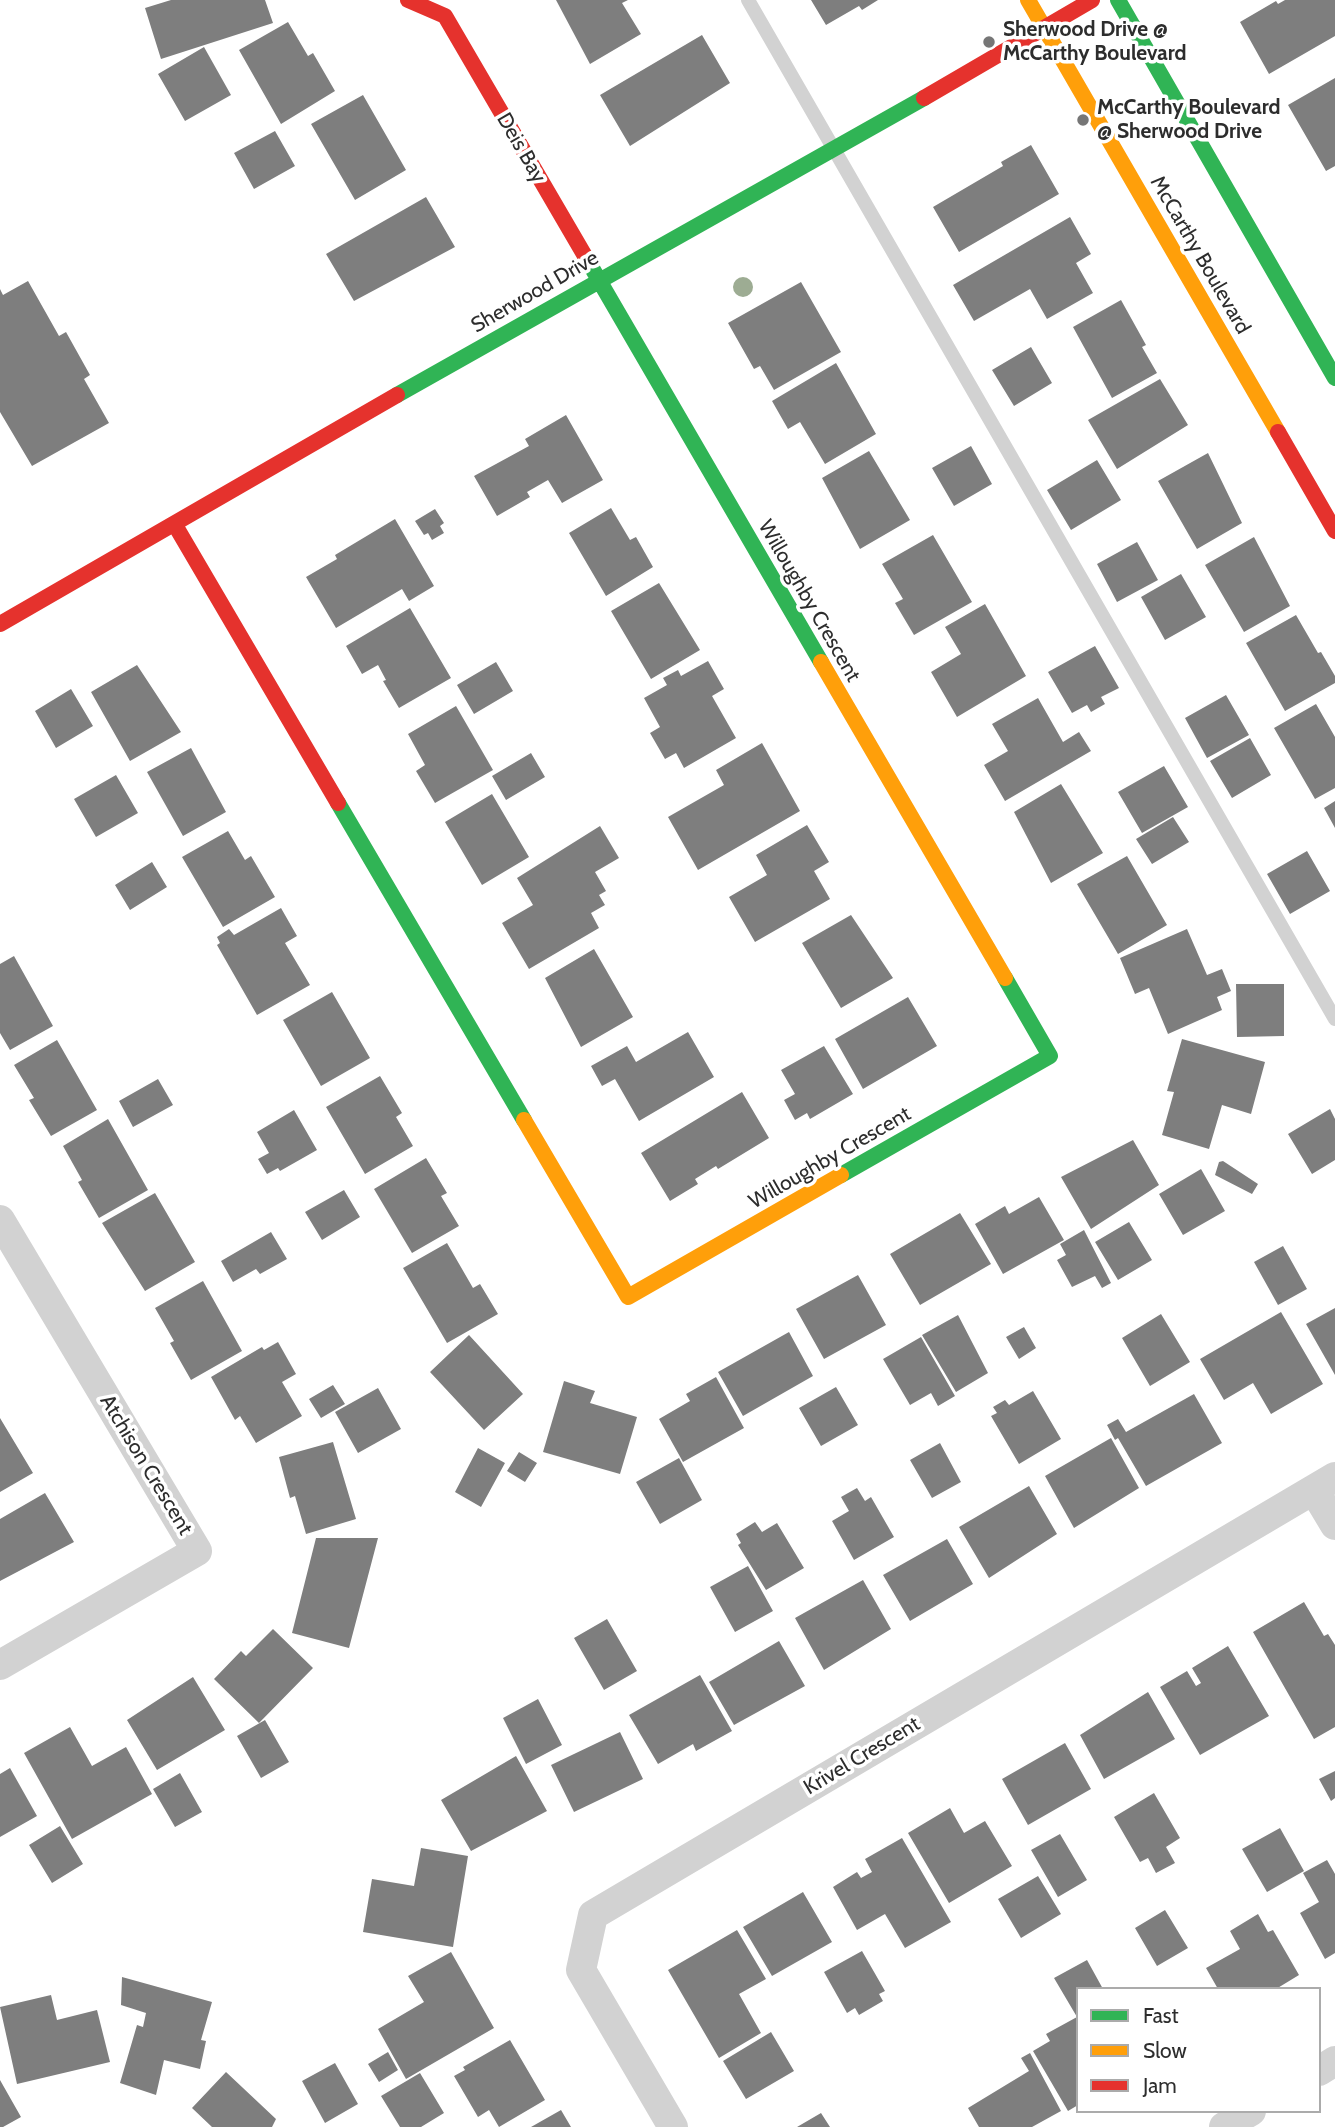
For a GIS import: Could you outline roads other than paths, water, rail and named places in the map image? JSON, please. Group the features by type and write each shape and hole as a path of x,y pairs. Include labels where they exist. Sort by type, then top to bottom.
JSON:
{"street":[{"name":"Deis Bay","path":"408,0 446,8 597,280"},
{"name":"McCarthy Boulevard","path":"1028,0 1335,531"},
{"name":"Sherwood Drive","path":"0,624 597,280 836,149 1092,0"},
{"path":"1118,0 1335,378"},
{"name":"Willoughby Crescent","path":"175,525 628,1297 1050,1056 597,280"},
{"name":"Atchison Crescent","path":"0,1220 197,1551 0,1665"},
{"path":"1324,1483 1335,1525"},
{"name":"Krivel Crescent","path":"673,2127 581,1969 593,1915 1324,1483"},
{"path":"1224,2127 1248,2113"}],"lane":[{"path":"748,0 1335,1019"}],"place":[{"name":"Sherwood Drive @ McCarthy Boulevard","path":"989,42"},
{"name":"McCarthy Boulevard @ Sherwood Drive","path":"1083,120"}]}
